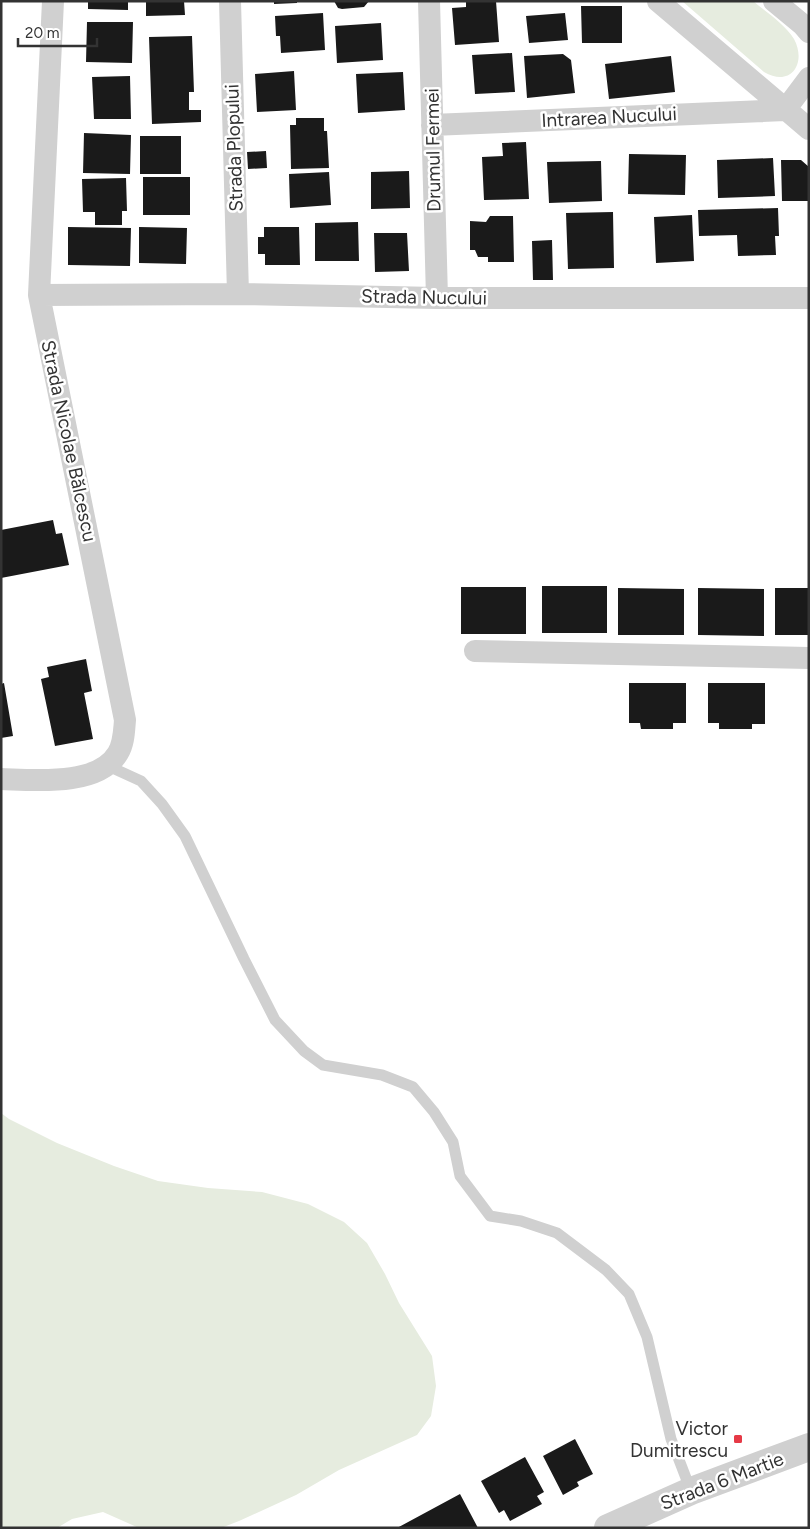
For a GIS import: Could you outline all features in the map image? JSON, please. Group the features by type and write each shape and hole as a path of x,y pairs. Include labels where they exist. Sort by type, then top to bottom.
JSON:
{"street":[{"name":"Strada Nicolae Bălcescu","path":"1,780 71,779 90,774 106,765 117,754 123,740 126,720 39,295 53,1"},
{"name":"Strada Plopului","path":"230,1 238,294"},
{"name":"Drumul Fermei","path":"429,1 437,298"},
{"path":"658,1 809,129"},
{"path":"774,1 809,32"},
{"path":"785,110 809,78"},
{"name":"Intrarea Nucului","path":"432,125 785,110"},
{"name":"Strada Nucului","path":"39,295 238,294 437,298 809,298"},
{"path":"476,651 809,658"},
{"name":"Strada 6 Martie","path":"608,1528 691,1491 809,1447"}],"lane":[{"path":"106,765 141,781 162,804 185,836 275,1020 304,1051 323,1065 382,1075 413,1087 434,1112 453,1142 460,1176 490,1216 521,1221 557,1233 606,1270 629,1294 647,1337 671,1439 691,1491"}],"shaded area":[{"path":"682,1 753,1 781,23 794,39 799,57 794,70 789,75 782,77 764,72"},
{"path":"1,1113 9,1119 57,1143 158,1181 208,1188 262,1192 308,1204 344,1222 367,1243 399,1303 432,1356 436,1386 431,1416 417,1435 339,1470 296,1495 221,1528 139,1528 103,1512 72,1519 57,1528 1,1528"}],"building":[{"path":"88,1 128,1 128,10 88,9"},
{"path":"146,1 184,1 185,15 146,16"},
{"path":"274,1 297,1 297,3 274,4"},
{"path":"334,1 369,1 364,7 342,9 338,8"},
{"path":"466,1 496,1 499,42 455,45 452,8 466,7"},
{"path":"581,6 622,6 622,43 582,43"},
{"path":"323,13 325,50 281,53 280,36 276,36 275,16"},
{"path":"565,13 568,40 529,43 526,16"},
{"path":"87,22 133,22 132,63 86,62"},
{"path":"381,23 383,60 337,63 335,26"},
{"path":"192,36 194,92 189,92 189,110 201,110 201,122 152,124 149,37"},
{"path":"512,53 515,92 475,94 472,55"},
{"path":"563,54 571,60 575,93 527,98 524,56"},
{"path":"671,56 675,92 609,99 605,64"},
{"path":"294,71 296,110 257,112 255,74"},
{"path":"403,72 405,110 358,113 356,74"},
{"path":"130,76 131,119 94,119 92,77"},
{"path":"296,118 324,118 324,131 327,131 329,168 291,169 290,125 296,125"},
{"path":"84,133 131,135 130,174 83,173"},
{"path":"140,136 181,136 181,174 140,174"},
{"path":"526,142 529,199 484,200 482,157 503,156 502,143"},
{"path":"266,151 267,168 248,169 247,152"},
{"path":"629,154 686,155 685,195 628,194"},
{"path":"773,158 775,196 718,198 717,160"},
{"path":"781,160 801,160 809,167 809,201 782,201"},
{"path":"601,161 602,201 549,203 547,162"},
{"path":"409,171 410,208 371,209 371,172"},
{"path":"329,172 331,205 290,208 289,174"},
{"path":"143,177 190,177 190,215 143,215"},
{"path":"126,178 127,211 122,211 122,225 95,225 95,212 83,212 82,179"},
{"path":"778,208 779,236 775,236 776,255 738,256 737,235 699,236 698,210"},
{"path":"613,212 614,268 568,269 566,213"},
{"path":"692,215 694,261 656,263 654,217"},
{"path":"490,216 513,216 514,262 488,262 488,257 478,257 475,250 470,250 470,221 486,222"},
{"path":"358,222 359,261 315,261 315,223"},
{"path":"68,227 131,228 130,266 68,265"},
{"path":"139,227 187,228 186,264 139,263"},
{"path":"264,227 299,227 300,265 265,265 265,254 258,254 258,237 264,237"},
{"path":"374,233 407,233 409,271 375,272"},
{"path":"552,240 553,280 533,280 532,241"},
{"path":"53,520 56,534 62,533 69,565 1,578 1,530"},
{"path":"542,586 607,586 607,633 542,633"},
{"path":"461,587 526,587 526,634 461,634"},
{"path":"618,588 684,589 684,635 618,635"},
{"path":"698,588 764,589 764,636 698,635"},
{"path":"775,588 809,588 809,635 775,635"},
{"path":"86,659 92,691 84,693 93,739 55,746 41,679 49,677 47,667"},
{"path":"4,683 13,736 1,738 1,684"},
{"path":"629,683 686,683 686,723 673,723 673,729 641,729 640,723 629,723"},
{"path":"708,683 765,683 765,724 752,724 752,729 719,729 719,723 708,723"},
{"path":"575,1439 593,1474 577,1482 579,1486 563,1495 543,1456"},
{"path":"525,1457 544,1492 537,1496 542,1504 510,1521 504,1510 499,1513 481,1481"},
{"path":"460,1494 478,1528 397,1528"}],"place":[{"name":"Victor Dumitrescu","path":"738,1439"}]}
